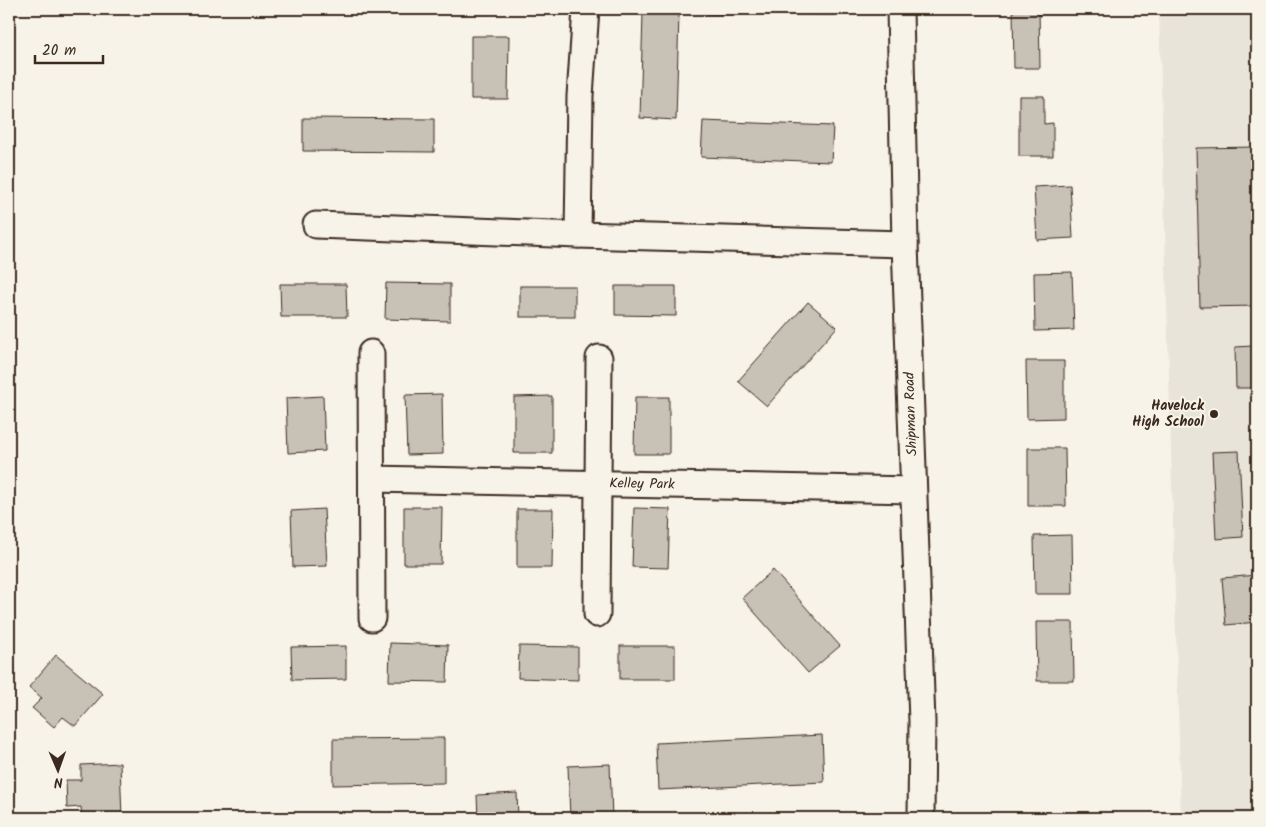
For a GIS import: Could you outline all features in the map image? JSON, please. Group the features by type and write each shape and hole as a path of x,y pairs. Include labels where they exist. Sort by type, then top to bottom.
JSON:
{"street":[{"path":"578,235 580,96 586,9"},
{"name":"Shipman Road","path":"900,9 905,244 922,722 921,818"},
{"path":"316,225 578,235 905,244"},
{"path":"371,353 372,618"},
{"path":"597,614 599,358"},
{"name":"Kelley Park","path":"372,479 913,490"}],"shaded area":[{"name":"Havelock High School","path":"1159,9 1257,9 1257,818 1181,818"}],"building":[{"path":"707,9 834,9 834,15 707,14"},
{"path":"1039,9 1040,68 1014,68 1013,10"},
{"path":"643,13 679,14 676,120 640,118"},
{"path":"471,36 509,36 508,99 471,99"},
{"path":"1019,96 1044,96 1044,124 1053,123 1053,156 1019,156"},
{"path":"303,118 434,119 434,152 303,151"},
{"path":"703,121 833,126 831,162 701,157"},
{"path":"1257,147 1257,306 1200,307 1196,148"},
{"path":"1070,185 1073,238 1037,240 1034,187"},
{"path":"1072,272 1074,330 1035,331 1034,273"},
{"path":"386,283 450,284 450,321 385,319"},
{"path":"280,284 346,284 347,317 281,317"},
{"path":"520,286 575,286 575,317 520,317"},
{"path":"615,286 676,286 676,316 615,315"},
{"path":"808,302 837,327 767,406 738,381"},
{"path":"1253,346 1255,388 1236,388 1235,347"},
{"path":"1026,361 1064,361 1064,418 1027,419"},
{"path":"442,394 443,454 407,455 405,395"},
{"path":"323,396 325,451 288,453 286,398"},
{"path":"552,396 552,453 514,453 514,397"},
{"path":"635,397 669,397 669,454 634,454"},
{"path":"1028,448 1065,448 1066,506 1028,506"},
{"path":"1239,451 1243,537 1216,539 1212,452"},
{"path":"404,507 442,507 441,564 404,564"},
{"path":"634,508 670,509 668,568 632,567"},
{"path":"324,509 327,566 293,567 291,511"},
{"path":"517,509 553,509 552,568 517,568"},
{"path":"1072,535 1073,594 1035,594 1034,536"},
{"path":"773,570 840,646 808,673 742,598"},
{"path":"1257,575 1257,622 1226,625 1222,578"},
{"path":"1036,622 1073,622 1074,681 1037,681"},
{"path":"390,643 448,645 447,682 389,681"},
{"path":"346,646 346,679 292,680 291,647"},
{"path":"519,646 578,647 578,680 518,678"},
{"path":"620,646 675,646 675,679 620,679"},
{"path":"56,655 103,694 75,726 63,717 54,727 32,708 42,698 29,687"},
{"path":"822,735 824,782 658,790 656,743"},
{"path":"444,738 444,783 333,785 333,739"},
{"path":"120,763 122,818 82,818 81,807 67,808 66,780 81,780 81,765"},
{"path":"610,764 612,818 570,818 568,766"},
{"path":"517,793 518,818 478,818 477,795"}],"place":[{"name":"Havelock High School","path":"1214,414"}]}
